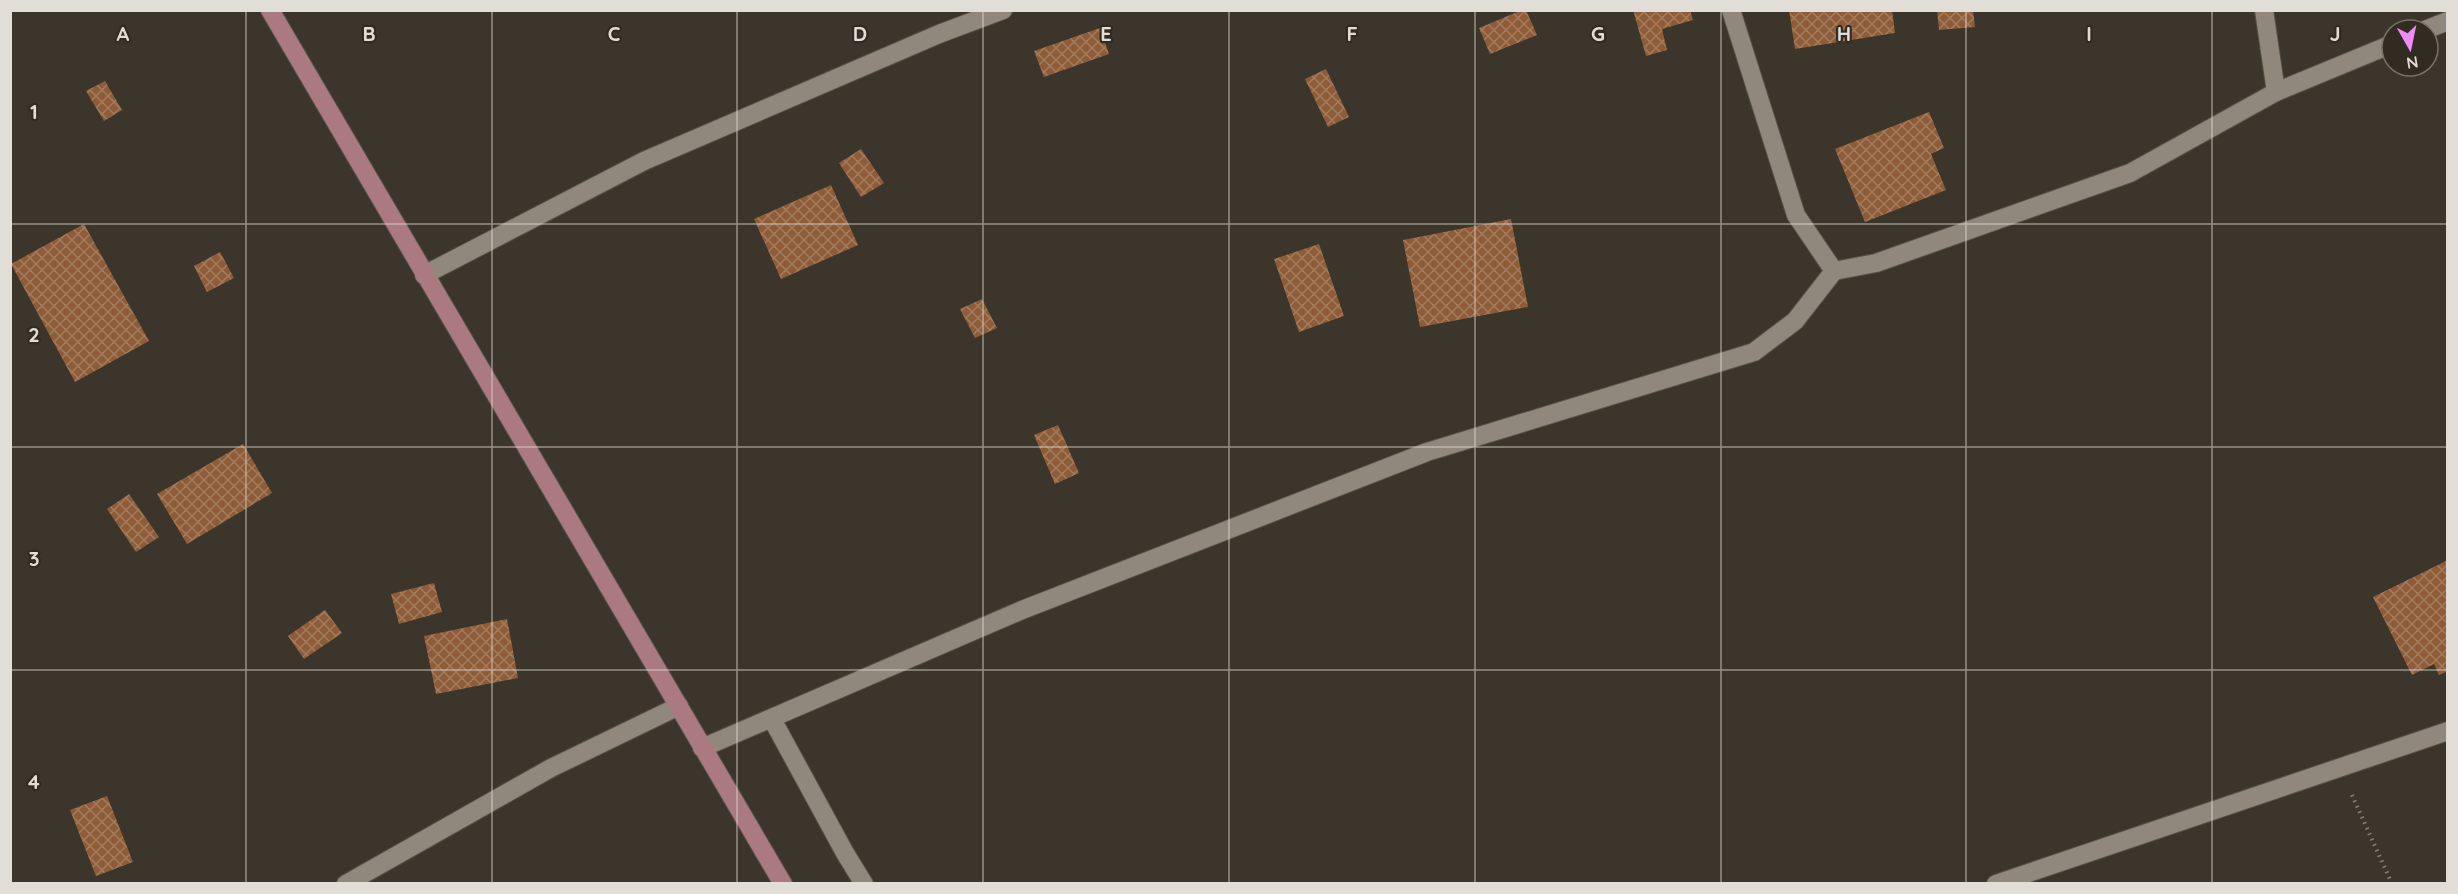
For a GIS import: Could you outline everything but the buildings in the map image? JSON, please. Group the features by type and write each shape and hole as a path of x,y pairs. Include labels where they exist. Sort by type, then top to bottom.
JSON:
{"street":[{"path":"270,10 783,884"},
{"path":"424,275 644,161 939,34 1003,10"},
{"path":"1731,10 1796,215 1834,271"},
{"path":"2264,10 2276,92"},
{"path":"702,748 1022,610 1427,452 1754,351 1795,321 1834,271 1876,263 2130,173 2276,92 2380,49"},
{"path":"346,884 551,768 679,706"},
{"path":"772,718 864,884"},
{"path":"1996,884 2448,730"}],"path":[{"path":"2339,767 2392,884"}]}
